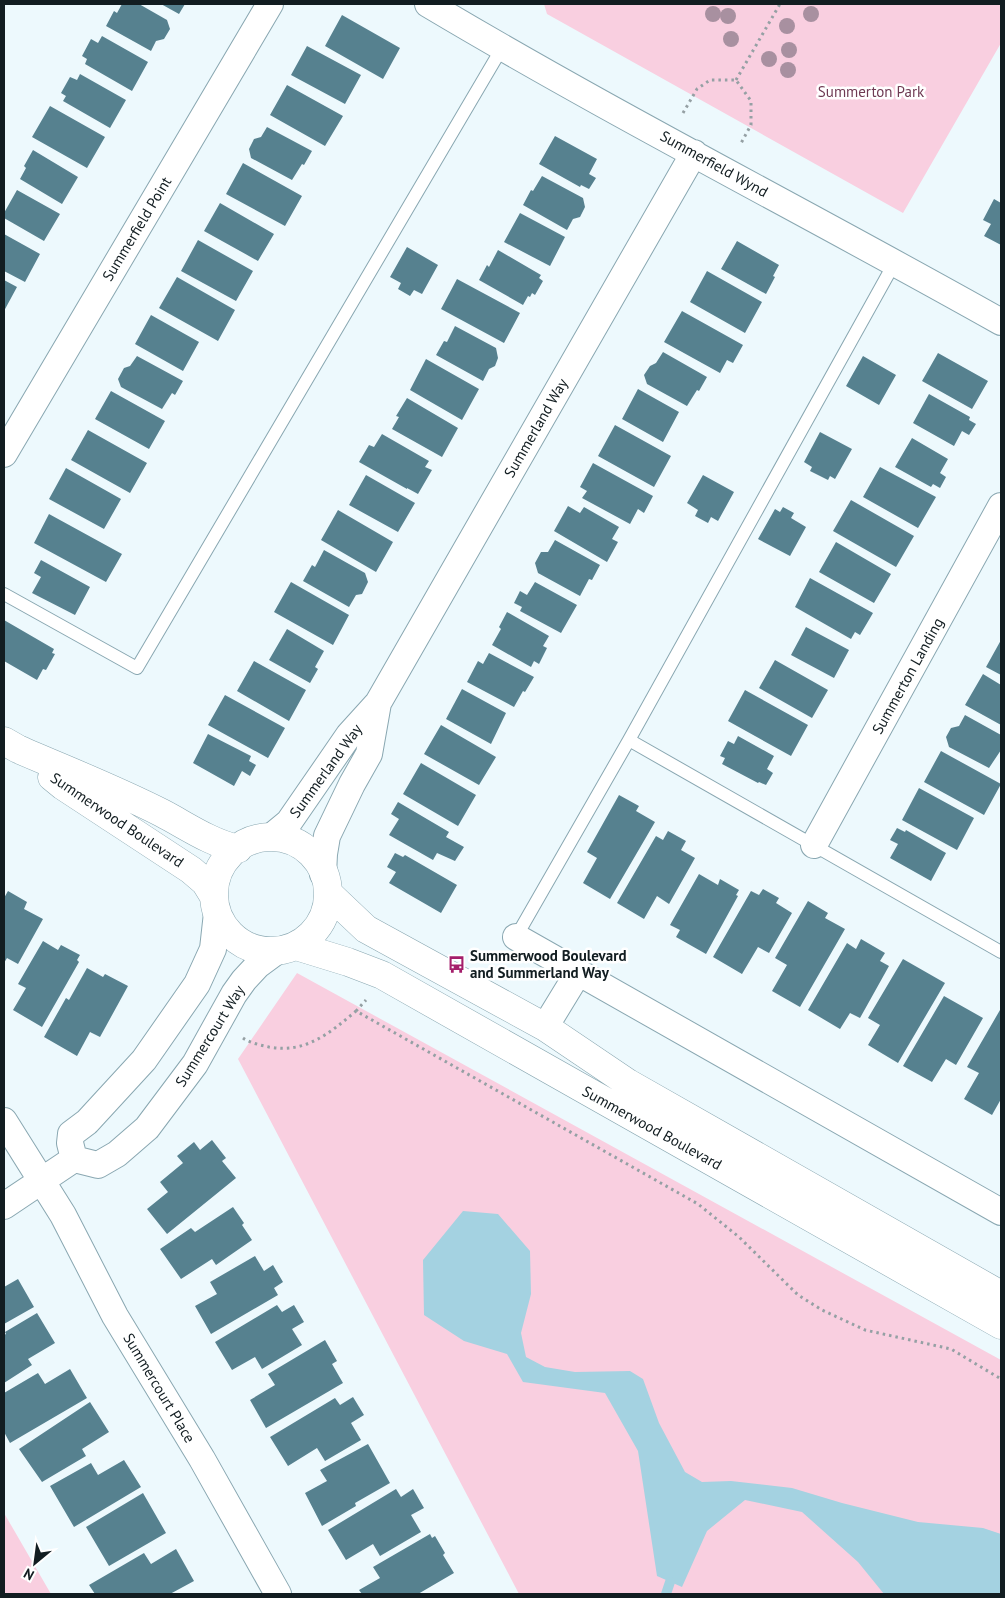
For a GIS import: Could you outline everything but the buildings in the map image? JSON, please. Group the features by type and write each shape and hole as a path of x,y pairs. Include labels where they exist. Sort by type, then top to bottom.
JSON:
{"street":[{"name":"Summerfield Point","path":"4,454 270,4"},
{"name":"Summerfield Wynd","path":"428,4 502,48 895,262 1001,322"},
{"name":"Summerland Way","path":"272,836 288,822 349,735 378,703 694,153"},
{"name":"Summerton Landing","path":"814,845 1001,506"},
{"name":"Summerland Way","path":"326,884 324,854 328,836 344,800 370,754 378,703"},
{"name":"Summerwood Boulevard","path":"11,745 162,813 221,845 238,849"},
{"name":"Summerwood Boulevard","path":"11,745 63,786 191,870 205,882 215,904"},
{"path":"4,1206 74,1159 70,1143 71,1134 87,1122 144,1060 197,984 213,949 215,904 218,870 229,855 252,840 272,836 290,840 311,852 326,884 327,914 323,923 308,939 286,949 262,951 248,948 237,942 227,932 215,904"},
{"name":"Summerwood Boulevard","path":"326,884 366,929 544,1028 628,1083 1001,1295"},
{"path":"516,937 1001,1212"},
{"name":"Summerwood Boulevard","path":"286,949 348,962 382,975 1001,1325"},
{"name":"Summercourt Way","path":"74,1159 98,1165 118,1154 147,1128 195,1064 234,994 244,980 258,965 286,949"},
{"path":"544,1028 578,973"},
{"name":"Summercourt Place","path":"4,1121 64,1216 116,1316 202,1459 278,1594"}],"lane":[{"path":"4,594 137,668 502,48"},
{"path":"516,937 629,740 895,262"},
{"path":"629,740 1001,952"}],"path":[{"path":"736,80 780,4"},
{"path":"683,113 697,89 710,80 736,80"},
{"path":"736,80 752,101 751,124 740,146"},
{"path":"241,1037 263,1046 280,1049 306,1046 336,1028 356,1011 698,1204 739,1237 798,1294 822,1310 865,1330 951,1349 1001,1379"}],"green space":[{"name":"Summerton Park","path":"544,4 1001,4 1001,43 903,213 547,14"},
{"path":"297,973 1001,1360 1001,1594 519,1594 238,1059"},
{"path":"4,1513 51,1594 4,1594"}],"water":[{"path":"463,1211 498,1214 530,1251 531,1294 521,1333 526,1357 545,1367 575,1372 630,1371 643,1379 659,1423 685,1472 702,1482 731,1481 792,1488 918,1522 983,1528 1001,1534 1001,1594 884,1594 858,1562 802,1512 745,1500 707,1531 682,1587 657,1576 638,1451 605,1393 523,1382 507,1354 464,1341 424,1315 423,1260"}],"waterway":[{"path":"666,1594 670,1582"}],"place":[{"name":"Summerwood Boulevard and Summerland Way","path":"456,965"}]}
